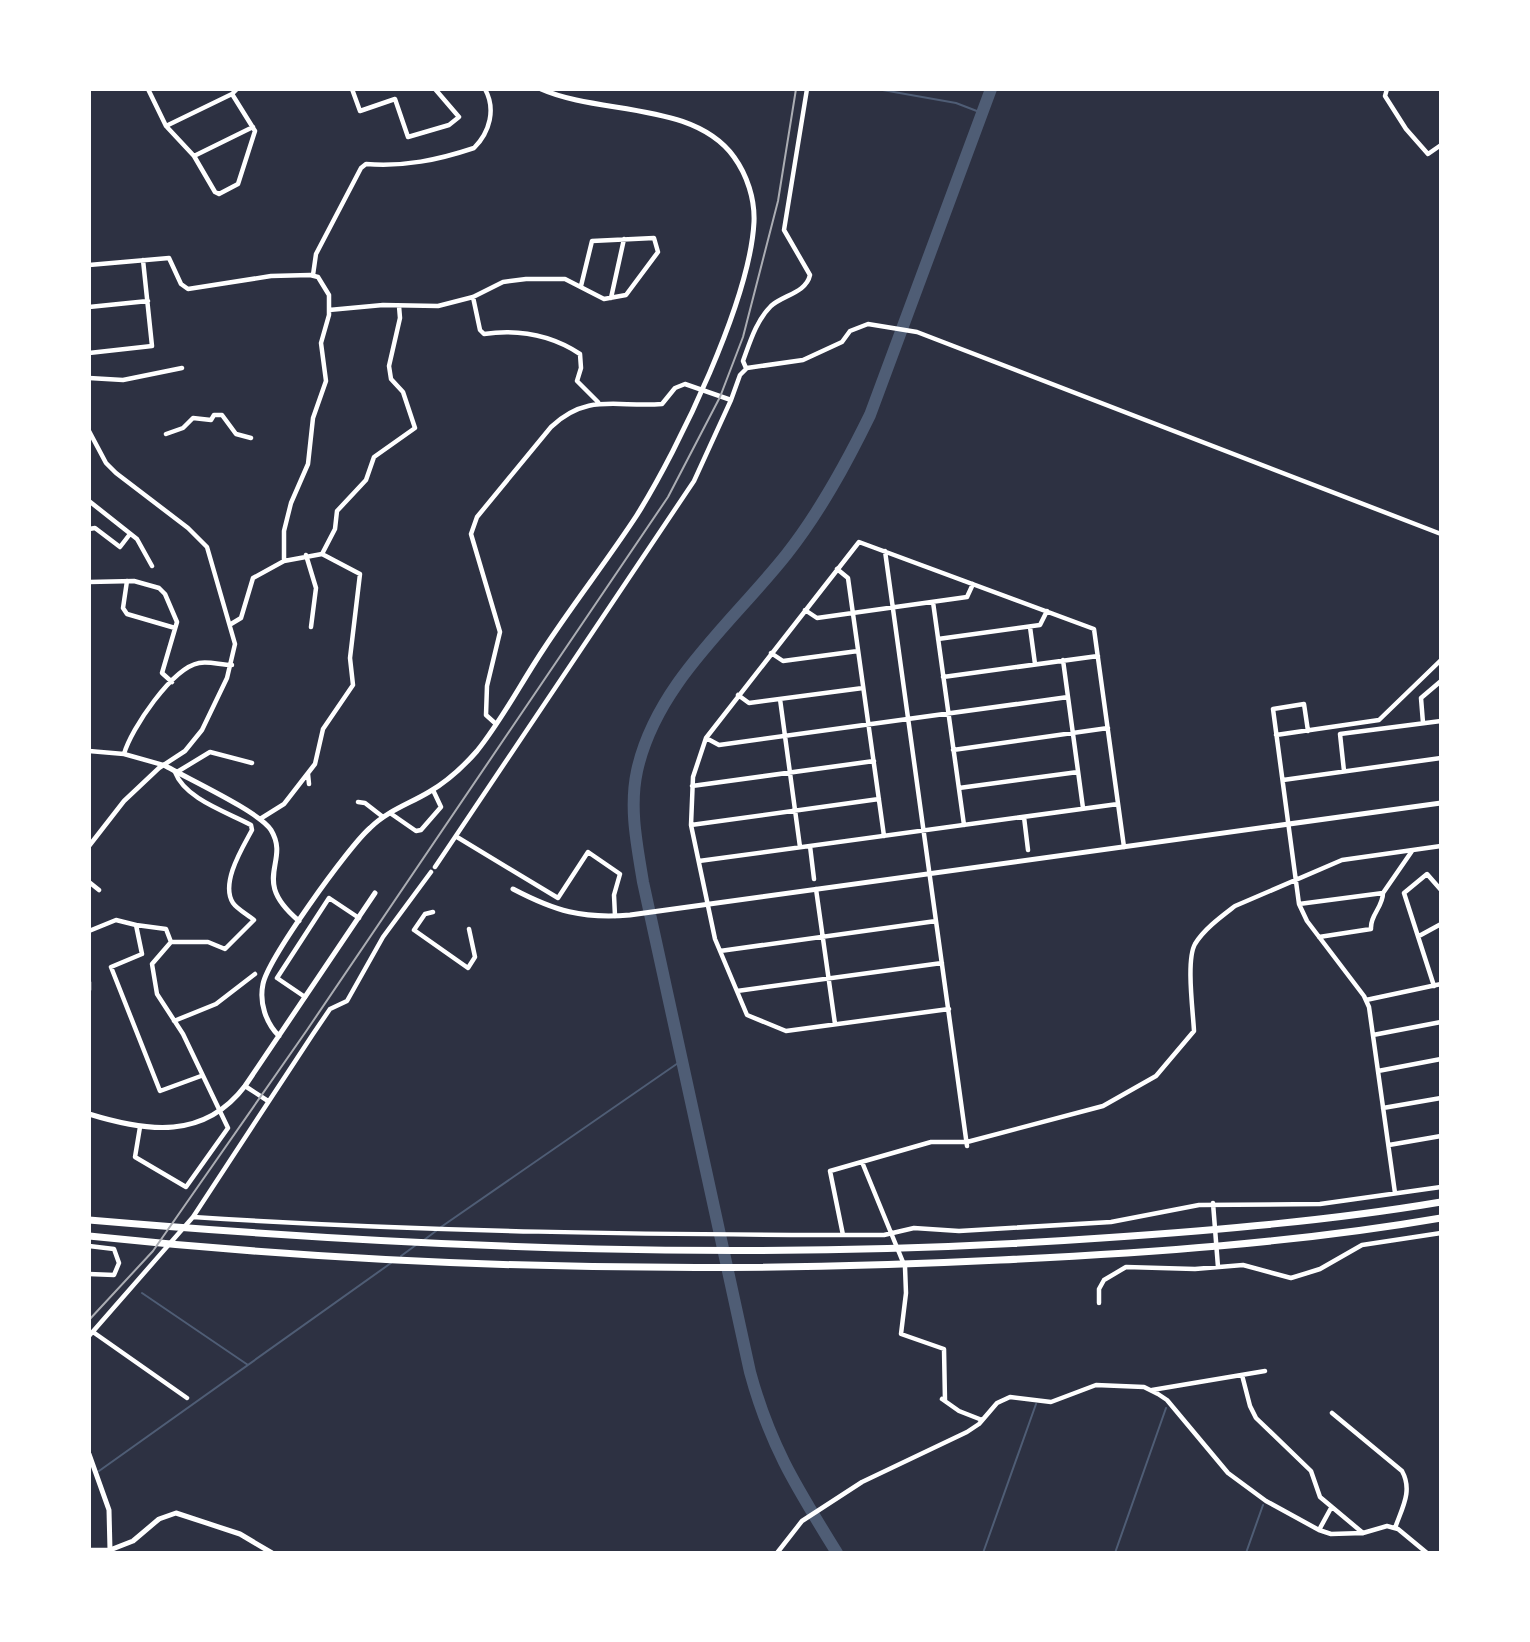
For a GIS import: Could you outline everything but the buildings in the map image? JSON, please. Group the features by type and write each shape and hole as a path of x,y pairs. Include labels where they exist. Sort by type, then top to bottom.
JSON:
{"highway":[{"path":"89,1220 302,1238 558,1250 916,1248 1217,1230 1441,1202"},
{"path":"89,1236 290,1254 563,1266 913,1264 1140,1252 1280,1240 1441,1218"}],"street":[{"path":"352,89 359,111 395,99 408,137 449,125 459,117 435,89"},
{"path":"313,275 316,254 361,168 366,164 402,165 432,161 474,148 490,123 489,97 485,89"},
{"path":"279,1036 263,1009 266,974 299,921 354,846 383,817 432,790 460,770 496,723 543,649 638,514 701,388 729,322 751,246 754,220 752,198 745,176 733,155 715,137 679,119 598,105 541,89"},
{"path":"747,368 743,361 764,314 781,298 806,285 810,275 783,230 807,89"},
{"path":"1387,89 1385,96 1405,129 1428,154 1441,145"},
{"path":"150,90 166,126 194,156 215,192 219,194 238,184 256,131 235,92 166,126"},
{"path":"194,156 253,127"},
{"path":"330,310 438,306 472,297 513,280 565,279 604,299 626,295 658,252 654,238 592,240 581,286"},
{"path":"611,298 624,239"},
{"path":"89,265 169,258 181,284 194,290 271,276 313,275 327,290 330,310 321,343 326,381 313,418 308,464 291,503 284,531 284,561"},
{"path":"89,353 150,348 144,260"},
{"path":"472,297 480,330 484,334 512,331 559,341 580,354 581,368 577,380 598,402"},
{"path":"89,307 148,301"},
{"path":"322,554 335,529 337,511 366,480 374,457 415,428 403,392 391,379 389,366 400,318 399,306"},
{"path":"187,1398 91,1334 193,1217 330,1009 347,1001 383,937 457,837 694,481 740,375 747,368 803,360 842,342 850,331 878,323 918,332 1441,534"},
{"path":"89,378 122,380 182,368"},
{"path":"496,723 486,715 487,686 500,632 471,534 477,517 551,427 565,415 598,402 662,404 680,385 701,388 731,400"},
{"path":"166,435 183,428 192,418 211,420 214,415 222,415 236,434 251,438"},
{"path":"89,846 124,801 164,765 185,751 202,730 232,665 235,644 206,547 188,528 129,486 106,463 90,435"},
{"path":"89,501 137,539 152,566"},
{"path":"89,528 95,528 120,547 130,534"},
{"path":"948,1009 786,1031 747,1015 720,951 691,825 692,786 706,738 859,542 1094,629 1124,847"},
{"path":"885,551 967,1144"},
{"path":"231,624 241,618 253,578 284,561 322,554 360,574 350,658 355,675 353,685 323,729 315,764 284,804 260,819"},
{"path":"306,555 316,588 311,627"},
{"path":"837,569 848,578 884,836"},
{"path":"127,581 124,608 127,614 175,628"},
{"path":"89,582 127,581 159,588 176,618 162,673 172,682"},
{"path":"805,610 817,618 967,597 973,584"},
{"path":"933,602 964,825"},
{"path":"938,639 1040,625 1046,611"},
{"path":"1030,626 1035,664"},
{"path":"771,653 783,661 858,651"},
{"path":"943,677 1098,656"},
{"path":"1063,660 1083,808"},
{"path":"1276,735 1379,720 1441,660"},
{"path":"124,754 132,732 172,682 197,663 232,665"},
{"path":"1423,723 1421,698 1441,681"},
{"path":"738,695 749,703 863,688"},
{"path":"706,738 719,745 1068,697"},
{"path":"780,699 800,847"},
{"path":"1308,730 1304,704 1273,709 1299,904 1319,937 1366,1000 1395,1193"},
{"path":"1344,771 1340,734 1441,721"},
{"path":"953,750 1108,728"},
{"path":"89,751 124,754 164,765 260,819 271,831 277,846 271,882 281,903 299,921"},
{"path":"176,772 211,752 252,763"},
{"path":"1283,780 1441,758"},
{"path":"692,786 874,761"},
{"path":"171,942 208,943 225,949 254,920 233,904 230,896 233,874 252,830 251,825 191,793 179,782 176,772"},
{"path":"958,788 1078,772"},
{"path":"308,773 309,784"},
{"path":"390,813 416,831 421,830 441,807 432,790"},
{"path":"691,825 879,799"},
{"path":"358,802 365,803 383,817"},
{"path":"513,889 562,912 579,916 630,915 1441,803"},
{"path":"699,861 1118,804"},
{"path":"1024,817 1028,850"},
{"path":"457,837 558,898 588,852 620,874 614,902 615,916"},
{"path":"810,846 814,879"},
{"path":"843,1235 830,1171 931,1142 967,1144 1103,1106 1156,1076 1194,1031 1191,966 1194,945 1221,916 1235,906 1342,860 1441,846"},
{"path":"1319,937 1371,929 1370,920 1383,900 1383,893 1413,850"},
{"path":"1434,986 1404,893 1427,874 1441,890"},
{"path":"89,882 99,890"},
{"path":"816,889 835,1024"},
{"path":"89,1114 140,1128 190,1126 220,1111 245,1086 375,893"},
{"path":"1299,904 1383,893"},
{"path":"306,998 276,978 329,898 359,918"},
{"path":"433,912 425,914 414,930 468,968 475,957 469,929"},
{"path":"89,931 116,920 166,929 171,942"},
{"path":"720,951 936,921"},
{"path":"1419,936 1441,924"},
{"path":"135,925 142,954 111,967 160,1091 201,1076"},
{"path":"140,1128 135,1157 186,1187 228,1128 174,1021 157,994 152,964 171,942"},
{"path":"737,991 942,963"},
{"path":"174,1021 216,1004 255,974"},
{"path":"89,982 89,990"},
{"path":"1366,1000 1441,984"},
{"path":"1373,1035 1441,1022"},
{"path":"1378,1071 1441,1059"},
{"path":"245,1086 268,1101"},
{"path":"1383,1108 1441,1098"},
{"path":"1388,1145 1441,1136"},
{"path":"862,1162 893,1233 906,1276 901,1334 944,1349 944,1400 982,1420"},
{"path":"193,1217 372,1228 676,1236 843,1235 893,1233 914,1228 959,1231 1111,1222 1213,1203 1320,1204 1441,1186"},
{"path":"1213,1203 1218,1267"},
{"path":"1099,1303 1099,1289 1104,1279 1126,1267 1243,1265 1291,1278 1320,1269 1362,1245 1441,1233"},
{"path":"89,1246 114,1249 119,1263 114,1275 89,1274"},
{"path":"778,1553 802,1521 853,1488 967,1432 997,1403 1010,1397 1051,1402 1096,1385 1151,1390 1265,1371"},
{"path":"1242,1375 1256,1418 1311,1471 1320,1497 1363,1533"},
{"path":"1151,1390 1167,1400 1240,1483 1318,1530 1363,1533 1387,1526 1395,1528 1427,1553"},
{"path":"1332,1413 1402,1471 1408,1483 1407,1497 1395,1528"},
{"path":"89,1454 109,1510 109,1551"},
{"path":"1318,1530 1331,1508"},
{"path":"89,1550 109,1551 132,1541 159,1519 176,1513 240,1534 272,1553"}],"waterway":[{"path":"877,89 956,103 982,113"},
{"path":"837,1553 797,1487 776,1445 750,1372 643,882 635,826 635,785 647,740 678,682 798,539 832,487 861,433 991,89"},
{"path":"441,1227 681,1061"},
{"path":"424,1240 436,1231"},
{"path":"401,1256 416,1245"},
{"path":"99,1471 391,1263"},
{"path":"142,1293 248,1365"},
{"path":"983,1553 1036,1404"},
{"path":"1115,1553 1166,1408"},
{"path":"1246,1553 1263,1505"}],"railway":[{"path":"89,1320 153,1251 307,1030 668,497 720,397 743,337 778,201 796,89"}]}
